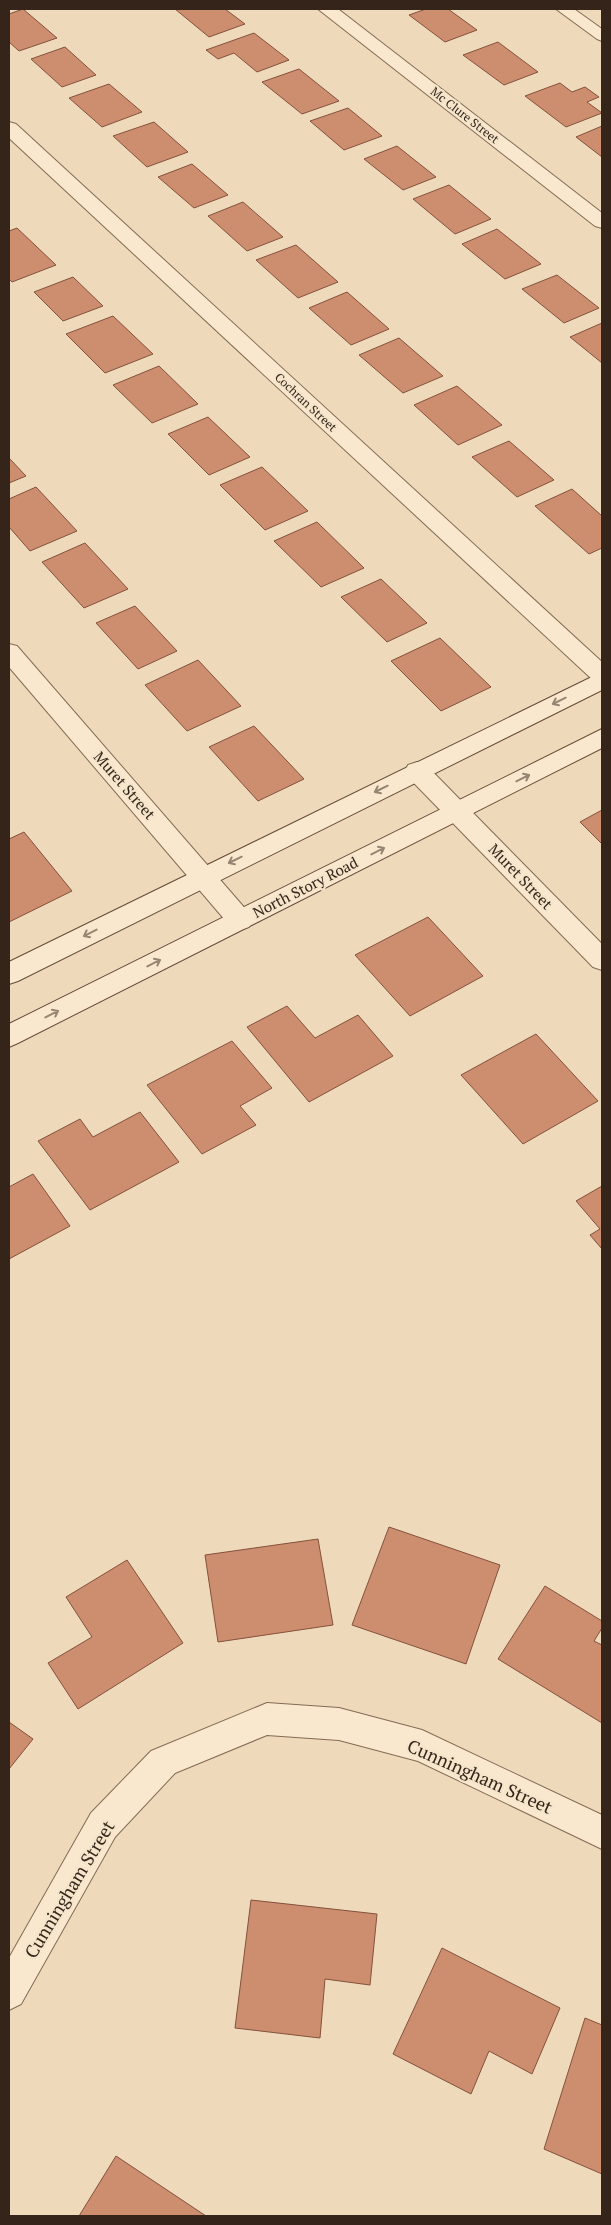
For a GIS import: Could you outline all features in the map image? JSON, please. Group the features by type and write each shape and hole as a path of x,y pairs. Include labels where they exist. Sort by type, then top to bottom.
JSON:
{"street":[{"name":"Mc Clure Street","path":"327,9 602,222"},
{"name":"Cochran Street","path":"9,128 602,675"},
{"name":"Muret Street","path":"9,652 240,920"},
{"path":"9,974 203,876 602,680"},
{"name":"North Story Road","path":"9,1036 602,738"},
{"name":"Muret Street","path":"417,771 602,960"},
{"name":"Cunningham Street","path":"9,1992 103,1825 163,1762 267,1719 339,1724 422,1746 602,1832"}],"lane":[{"path":"564,9 602,36"}],"building":[{"path":"23,9 57,38 19,51 9,42 9,14"},
{"path":"175,9 225,9 245,24 209,37"},
{"path":"426,9 448,9 477,30 445,42 409,15"},
{"path":"254,33 289,60 257,72 234,53 218,59 206,50"},
{"path":"498,42 538,72 504,85 463,55"},
{"path":"65,47 96,75 62,87 31,59"},
{"path":"299,69 339,101 302,114 262,82"},
{"path":"560,83 572,92 585,87 599,97 587,102 602,113 566,127 525,96"},
{"path":"109,84 142,112 102,127 69,98"},
{"path":"348,108 382,136 344,150 310,121"},
{"path":"154,122 188,152 147,167 113,136"},
{"path":"602,126 602,157 576,137"},
{"path":"397,146 436,177 403,190 364,159"},
{"path":"192,164 228,195 194,208 158,177"},
{"path":"449,185 491,219 455,234 413,199"},
{"path":"243,202 283,237 247,251 208,216"},
{"path":"17,228 56,265 12,282 9,279 9,231"},
{"path":"497,229 541,264 505,279 462,244"},
{"path":"296,245 338,282 298,298 256,260"},
{"path":"557,275 599,308 564,323 522,289"},
{"path":"73,277 103,306 63,321 34,292"},
{"path":"347,292 389,329 351,345 309,308"},
{"path":"113,316 153,354 105,373 66,334"},
{"path":"602,323 602,363 570,337"},
{"path":"399,338 443,376 403,393 359,355"},
{"path":"159,366 198,404 152,423 113,385"},
{"path":"457,386 502,425 458,445 414,405"},
{"path":"208,417 250,457 209,475 168,434"},
{"path":"509,441 554,480 517,497 472,457"},
{"path":"9,458 26,476 9,483"},
{"path":"262,467 308,511 265,530 220,485"},
{"path":"36,487 77,531 30,551 9,527 9,499"},
{"path":"572,489 602,516 602,548 589,554 535,506"},
{"path":"317,522 364,568 321,587 274,541"},
{"path":"85,543 128,589 84,608 42,562"},
{"path":"381,579 427,623 387,642 341,597"},
{"path":"135,606 177,651 138,669 96,623"},
{"path":"440,638 491,687 441,711 391,661"},
{"path":"198,660 241,706 187,731 145,685"},
{"path":"254,726 304,779 258,801 209,747"},
{"path":"602,810 602,844 580,822"},
{"path":"24,832 72,891 9,922 9,839"},
{"path":"428,917 483,976 410,1016 355,955"},
{"path":"287,1006 315,1038 358,1015 393,1056 309,1102 247,1027"},
{"path":"536,1034 598,1101 523,1144 461,1075"},
{"path":"232,1041 272,1088 240,1106 256,1125 202,1154 147,1085"},
{"path":"140,1112 179,1162 90,1210 38,1141 80,1119 93,1137"},
{"path":"33,1174 70,1226 9,1259 9,1187"},
{"path":"602,1186 602,1249 590,1235 600,1229 576,1201"},
{"path":"389,1527 500,1565 466,1664 352,1625"},
{"path":"318,1539 333,1625 218,1642 205,1555"},
{"path":"127,1560 183,1643 78,1709 48,1663 92,1637 66,1597"},
{"path":"545,1586 602,1621 602,1628 594,1641 602,1645 602,1723 498,1659"},
{"path":"9,1722 33,1739 9,1769"},
{"path":"251,1900 377,1914 370,1985 325,1979 320,2038 235,2028"},
{"path":"442,1948 560,2008 532,2074 489,2051 471,2094 393,2054"},
{"path":"585,2018 602,2025 602,2174 544,2149"},
{"path":"116,2156 206,2216 79,2216"}]}
